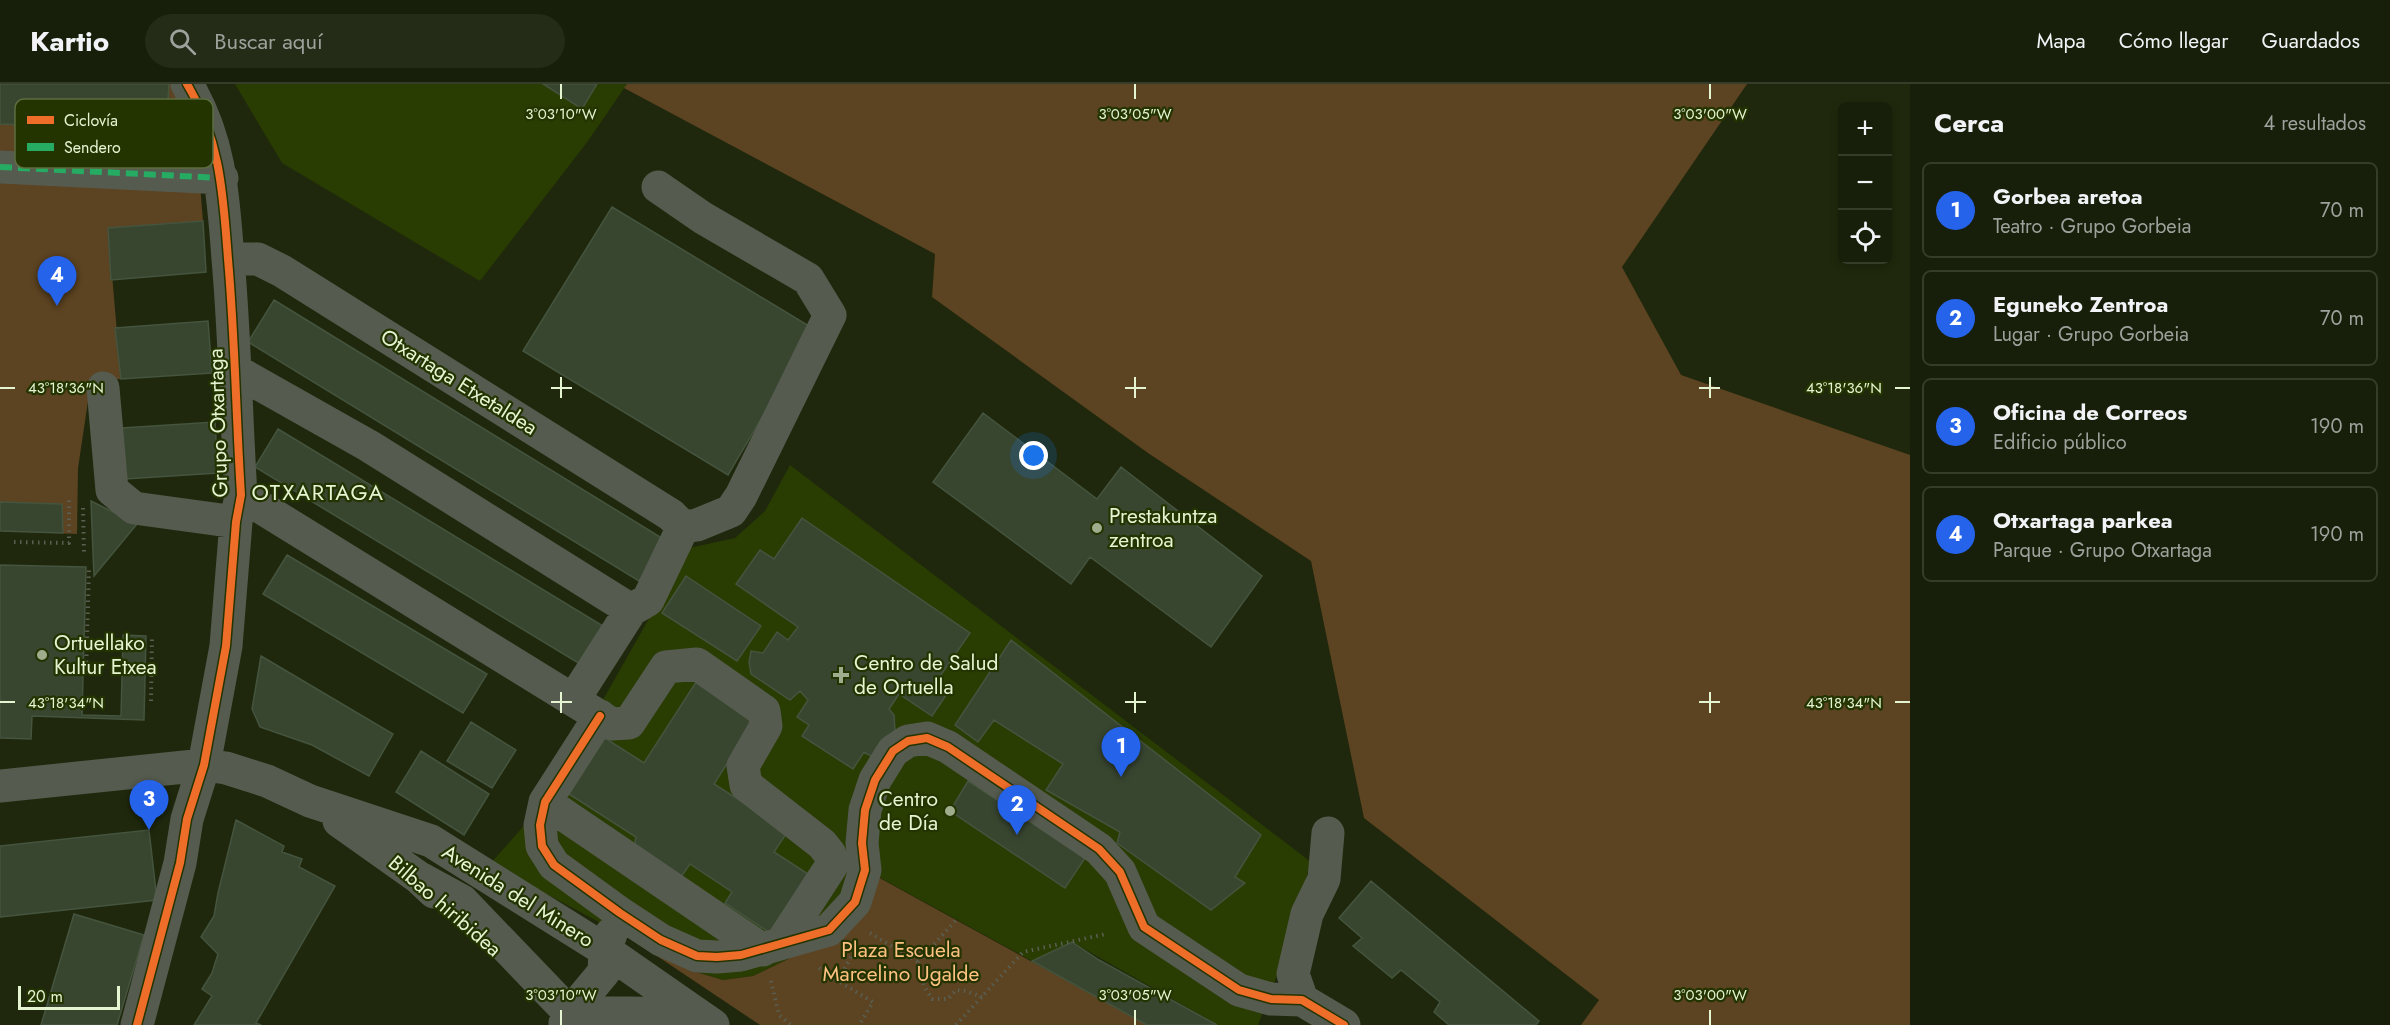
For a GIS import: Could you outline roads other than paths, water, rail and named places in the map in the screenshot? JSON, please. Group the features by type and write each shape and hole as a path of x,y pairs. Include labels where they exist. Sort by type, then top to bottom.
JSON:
{"street":[{"name":"Grupo Otxartaga","path":"187,84 195,99"},
{"name":"Grupo Otxartaga","path":"137,1025 180,863 187,819 204,765 226,646 238,508 236,372 222,178 213,144"},
{"path":"0,166 15,167"},
{"path":"37,168 222,178"},
{"path":"658,187 702,218 807,279 830,315 741,496 731,511 697,525 683,527 648,600 631,610 545,802 540,825 542,846 554,865 661,940 697,956 741,955 829,930 855,902 865,870 862,843 865,810 875,780 893,751 908,741 927,738 948,747 1099,849 1120,872 1144,927 1239,990 1271,999 1302,1000 1344,1025"},
{"name":"Otxartaga Etxetaldea","path":"228,258 258,259 282,271 671,515 683,527"},
{"path":"236,372 369,446 631,610"},
{"name":"Grupo Otxartaga","path":"103,388 112,490 134,508 238,508"},
{"path":"238,508 612,724 628,723 666,667 697,664 764,711 766,726 743,766 746,785 822,844 830,854 832,865 773,946"},
{"path":"0,786 204,765 226,768 267,781 310,801"},
{"name":"Bilbao hiribidea","path":"310,801 418,877 462,901 561,1004 569,1020"},
{"name":"Avenida del Minero","path":"310,801 431,841 605,950 712,1024"},
{"path":"545,802 773,946"},
{"path":"1302,1000 1293,974 1306,914 1324,879 1328,833"},
{"path":"569,1020 604,972 605,950 620,913"},
{"path":"569,1020 585,1014 712,1024"}],"place":[{"name":"Otxartaga parkea","path":"57,306"},
{"name":"Prestakuntza zentroa","path":"1097,528"},
{"name":"Ortuellako Kultur Etxea","path":"42,655"},
{"name":"Centro de Salud de Ortuella","path":"841,675"},
{"name":"Gorbea aretoa","path":"1121,777"},
{"name":"Centro de Día","path":"950,811"},
{"name":"Oficina de Correos","path":"149,830"},
{"name":"Eguneko Zentroa","path":"1017,835"}],"district":[{"name":"OTXARTAGA","path":"318,492"}],"park label":[{"name":"Plaza Escuela Marcelino Ugalde","path":"901,962"}]}
